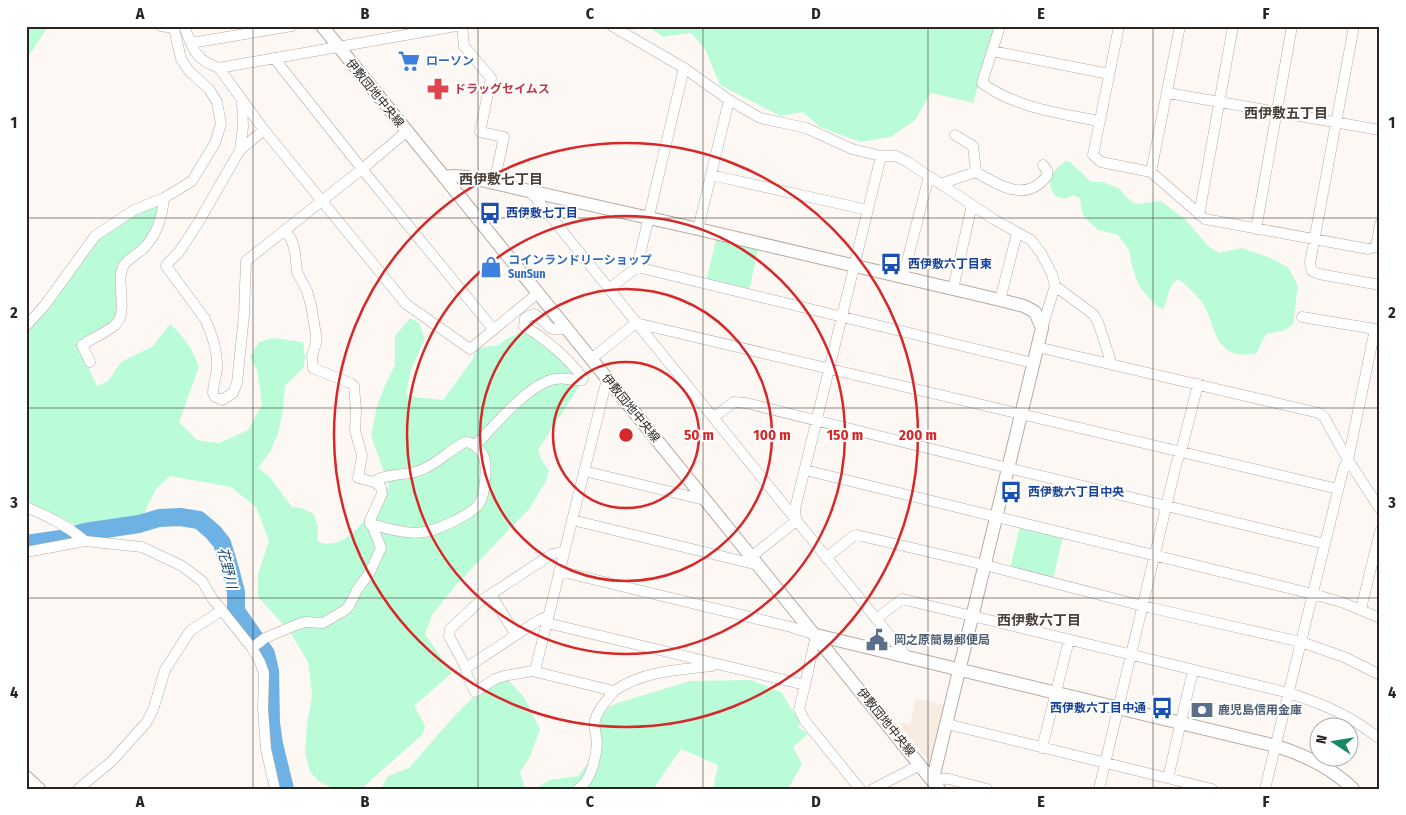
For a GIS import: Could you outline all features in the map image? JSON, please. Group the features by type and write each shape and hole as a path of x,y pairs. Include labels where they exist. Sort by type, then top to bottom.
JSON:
{"street":[{"path":"161,26 177,27 191,43 196,56 211,66 219,68 456,26"},
{"path":"191,43 292,26"},
{"name":"伊敷団地中央線","path":"322,26 939,789"},
{"path":"462,26 464,46 492,78 480,132 504,137 494,183"},
{"path":"612,26 684,68 729,100 760,118 806,128 852,149 881,156 896,156 1031,240 1041,253 1052,274 1055,286 1037,346 947,724 935,770 930,778 949,780 987,789"},
{"path":"1000,26 982,83 996,93 1032,108 1100,121"},
{"path":"1119,26 1093,155 1101,162 1151,172 1205,219 1368,248 1376,247 1380,227"},
{"path":"1151,172 1180,26"},
{"path":"1199,215 1233,26"},
{"path":"1256,229 1292,26"},
{"path":"1354,26 1310,263 1312,271 1319,274 1380,284"},
{"path":"26,326 45,305 95,236 134,210 164,198 192,181 215,143 220,124 217,102 209,90 181,59 177,27"},
{"path":"992,51 1109,74"},
{"path":"274,58 494,330"},
{"path":"219,68 264,130 406,304 470,349 538,293"},
{"path":"609,289 637,267 684,68"},
{"path":"1168,93 1380,130"},
{"path":"698,229 729,100"},
{"path":"240,150 243,127 242,102"},
{"path":"264,130 240,150 198,224 180,252 166,266 205,319 213,338 217,364 213,393 219,400 227,398 233,393 237,383 244,315 246,261 406,132"},
{"path":"955,135 973,146 976,172"},
{"path":"796,521 795,509 881,156"},
{"path":"940,184 976,172 1003,187 1018,191 1029,189 1042,183 1047,176 1047,170 1043,165"},
{"path":"711,175 868,210"},
{"path":"904,277 928,176"},
{"path":"444,177 466,177 530,191 1024,306 1035,312 1042,328"},
{"path":"530,191 907,656"},
{"path":"90,362 82,345 116,324 122,299 120,281 124,265 153,236 162,214 164,198"},
{"path":"953,289 972,205"},
{"path":"252,648 262,640 296,625 305,622 323,623 349,606 380,554 380,544 370,524 382,494 381,488 374,482 358,478 362,456 355,430 354,386 350,382 313,368 312,356 316,343 311,305 307,291 297,272 292,241 285,230"},
{"path":"1000,300 1017,233"},
{"path":"637,267 1033,364"},
{"path":"1055,286 1093,314 1098,322 1112,365"},
{"path":"475,446 516,402 547,381 561,378 582,380 564,356 551,344 524,326 523,322 525,318 533,314 550,328 555,330 566,328"},
{"path":"1265,789 1343,470 1348,460 1377,330 1302,317"},
{"path":"591,359 636,323"},
{"path":"636,323 1338,490"},
{"path":"1037,346 1319,413 1324,417 1348,460 1380,509"},
{"path":"534,671 607,379"},
{"path":"1099,789 1177,461 1198,384"},
{"path":"713,418 734,402 746,403 1325,544"},
{"path":"370,524 403,532 423,532 433,530 475,508 482,498 485,461 483,455 475,446 465,442 418,472 383,478 374,482"},
{"path":"805,470 1313,594 1361,609 1380,618"},
{"path":"584,471 706,500"},
{"path":"26,507 70,528 85,541"},
{"path":"572,520 755,561 796,521"},
{"path":"1361,609 1380,531"},
{"path":"826,558 857,535 985,565 1143,606 1301,642 1344,657 1380,675"},
{"path":"26,552 85,541 142,547 182,566 202,581 212,598 252,648 264,673 262,709 266,749 275,789"},
{"path":"564,552 552,554 479,602 450,629 449,636 466,668 467,675 475,692 495,679 534,671 614,691"},
{"path":"559,572 1276,746 1326,766 1344,779 1353,789"},
{"path":"491,595 516,635"},
{"path":"876,619 902,599 1289,693 1317,702 1346,715 1380,739"},
{"path":"78,789 112,761 146,723 154,710 165,670 190,631 222,610"},
{"path":"466,668 516,635 547,619 719,665 805,685"},
{"path":"816,635 799,709 860,789"},
{"path":"1042,748 1069,640"},
{"path":"578,789 584,786 590,777 597,743 594,727 596,716 614,691 627,682 647,674 719,665"},
{"path":"1168,778 1193,670"},
{"path":"947,724 1212,789"},
{"path":"873,789 920,765"},
{"path":"26,777 39,789"}],"shaded area":[{"path":"916,698 945,705 931,764 898,722 910,724"}],"green space":[{"path":"26,26 48,26 26,60"},
{"path":"647,26 995,26 973,103 931,93 915,120 891,137 860,142 820,127 803,112 780,116 720,85 705,49 691,33 663,37"},
{"path":"1066,161 1070,162 1091,182 1103,182 1120,189 1126,197 1136,204 1161,201 1186,220 1208,246 1219,253 1242,248 1268,257 1288,267 1298,286 1293,324 1283,331 1266,334 1256,354 1238,354 1226,349 1221,344 1203,304 1178,279 1170,289 1163,309 1156,306 1139,286 1129,250 1118,235 1098,230 1087,220 1082,213 1080,198 1073,195 1065,199 1055,196 1050,185 1051,177 1056,169"},
{"path":"157,204 157,220 153,229 122,264 120,300 114,321 79,347 97,386 108,381 121,362 153,346 170,324 188,344 199,367 179,422 197,440 219,443 248,430 262,404 257,370 250,357 259,342 272,338 303,342 304,367 285,386 278,433 270,452 258,468 269,476 292,507 302,508 314,514 318,528 317,541 328,544 339,542 349,535 368,516 389,486 371,436 377,406 395,365 395,336 410,318 419,323 425,339 410,372 406,396 443,400 473,359 477,348 499,345 506,339 520,333 534,335 577,376 580,385 538,450 542,461 549,470 546,481 529,509 456,585 432,615 425,634 452,673 414,706 425,725 423,734 361,789 334,789 320,782 310,772 305,752 312,694 308,662 290,632 258,597 258,574 269,541 256,507 231,487 170,476 156,489 140,521 109,533 83,529 26,500 26,330 97,240 121,220"},
{"path":"716,240 758,249 749,291 706,281"},
{"path":"1020,526 1063,537 1053,579 1010,569"},
{"path":"502,680 508,680 524,697 540,729 530,757 520,772 525,789 381,789 388,776 409,768 456,714 478,693"},
{"path":"751,680 781,692 800,722 798,727 808,734 793,747 802,764 788,789 713,789 718,765 681,749 653,789 535,789 550,780 578,776 594,755 600,712 617,703 690,681"}],"waterway":[{"name":"花野川","path":"26,544 61,539 85,532 139,524 159,518 180,517 199,520 213,532 222,543 230,569 236,592 236,611 266,654 270,671 271,723 285,789"}],"place":[{"name":"ローソン","path":"409,61"},
{"name":"ドラッグセイムス","path":"438,89"},
{"name":"西伊敷七丁目","path":"490,213"},
{"name":"西伊敷六丁目東","path":"891,264"},
{"name":"コインランドリーショップ SunSun","path":"491,267"},
{"name":"西伊敷六丁目中央","path":"1011,492"},
{"name":"岡之原簡易郵便局","path":"877,640"},
{"name":"西伊敷六丁目中通","path":"1162,708"},
{"name":"鹿児島信用金庫","path":"1202,710"}],"district":[{"name":"西伊敷五丁目","path":"1286,113"},
{"name":"西伊敷七丁目","path":"501,179"},
{"name":"西伊敷六丁目","path":"1039,620"}]}
